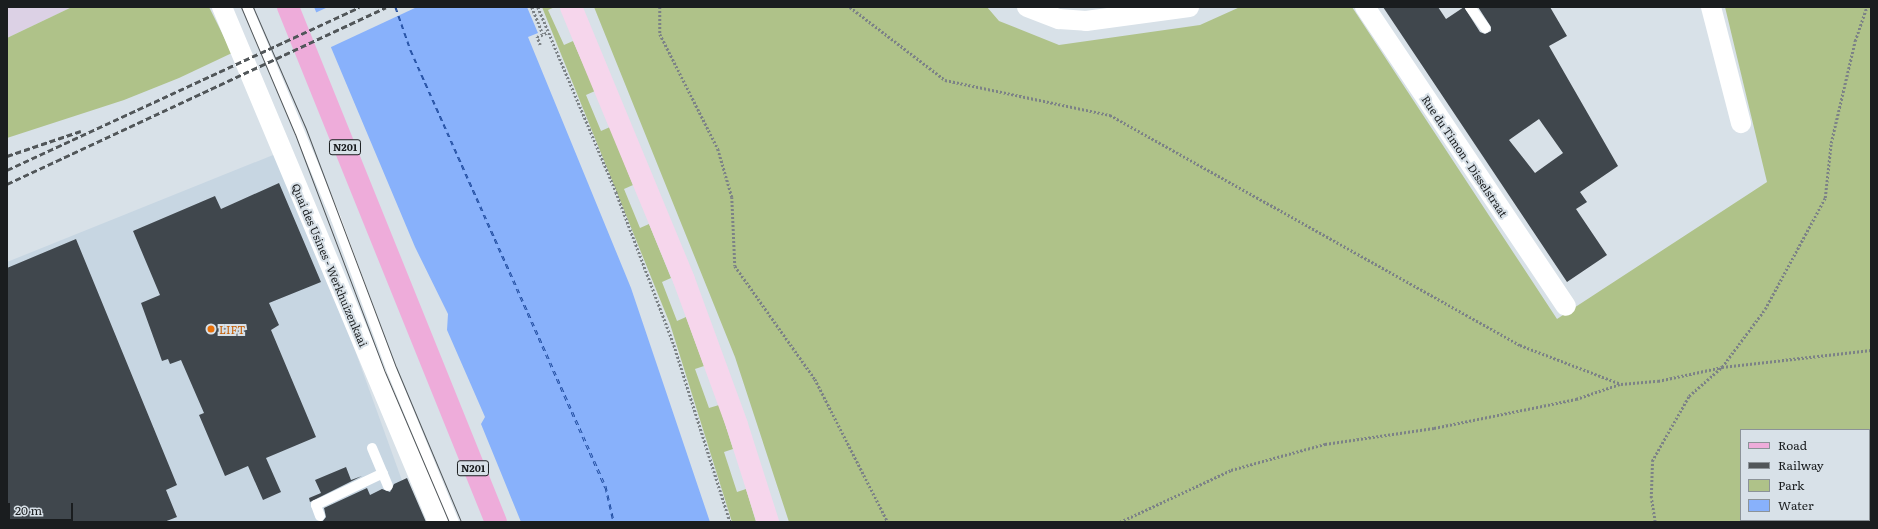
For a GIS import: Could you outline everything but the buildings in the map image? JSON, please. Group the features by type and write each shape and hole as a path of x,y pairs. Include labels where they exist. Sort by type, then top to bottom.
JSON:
{"main road":[{"name":"N201","path":"288,7 496,522"},
{"path":"571,7 684,280 737,424 768,522"}],"street":[{"name":"Quai des Usines - Werkhuizenkaai","path":"222,7 438,522"},
{"path":"1027,7 1059,19 1086,21 1189,7"},
{"name":"Rue du Timon - Disselstraat","path":"1365,7 1566,306"},
{"path":"1712,7 1741,123"}],"lane":[{"name":"Quai des Usines - Werkhuizenkaai","path":"247,7 336,219 392,371 454,522"},
{"path":"1470,7 1485,28"},
{"path":"372,448 388,486"},
{"path":"320,516 316,504 383,473"}],"path":[{"path":"532,7 543,34"},
{"path":"538,7 616,192 674,344 730,522"},
{"path":"660,7 660,34 718,149 732,197 735,266 815,379 888,522"},
{"path":"850,7 945,80 1110,115 1520,346 1621,384"},
{"path":"1655,522 1651,498 1652,461 1689,396 1722,367 1765,309 1825,198 1831,143 1855,41 1867,7"},
{"path":"540,45 537,37 548,32"},
{"path":"1120,522 1231,470 1325,444 1434,428 1561,402 1621,384 1658,380 1722,367 1871,350"}],"shaded area":[{"path":"7,7 72,7 7,38"},
{"path":"283,151 417,522 7,522 7,262"}],"green space":[{"path":"72,7 209,7 232,53 179,78 124,100 7,138 7,38"},
{"path":"542,7 555,7 548,10 564,45 573,41 595,91 586,95 601,131 610,127 633,185 624,189 640,228 649,224 671,278 662,282 677,321 686,317 704,366 695,369 709,408 719,405 733,449 724,452 737,492 746,489 756,522 732,522 670,324"},
{"path":"594,7 987,7 999,21 1059,45 1200,25 1240,7 1352,7 1557,319 1767,182 1725,7 1871,7 1871,522 789,522 735,357"}],"water":[{"path":"314,7 527,7 538,33 528,37 631,288 710,522 521,522 481,424 485,417 447,330 448,314 415,247"}],"pier":[{"path":"328,7 417,7 329,48 315,13"}],"ferry route":[{"path":"395,7 410,50 605,487 613,522"},
{"path":"396,7 411,50 606,486 614,522"}],"tram line":[{"path":"241,7 295,134 385,372 449,522"},
{"path":"253,7 306,129 396,367 461,522"}],"railway":[{"path":"7,170 359,7"},
{"path":"7,184 386,7"},
{"path":"7,156 81,131"}],"place":[{"name":"LIFT","path":"211,329"}]}
